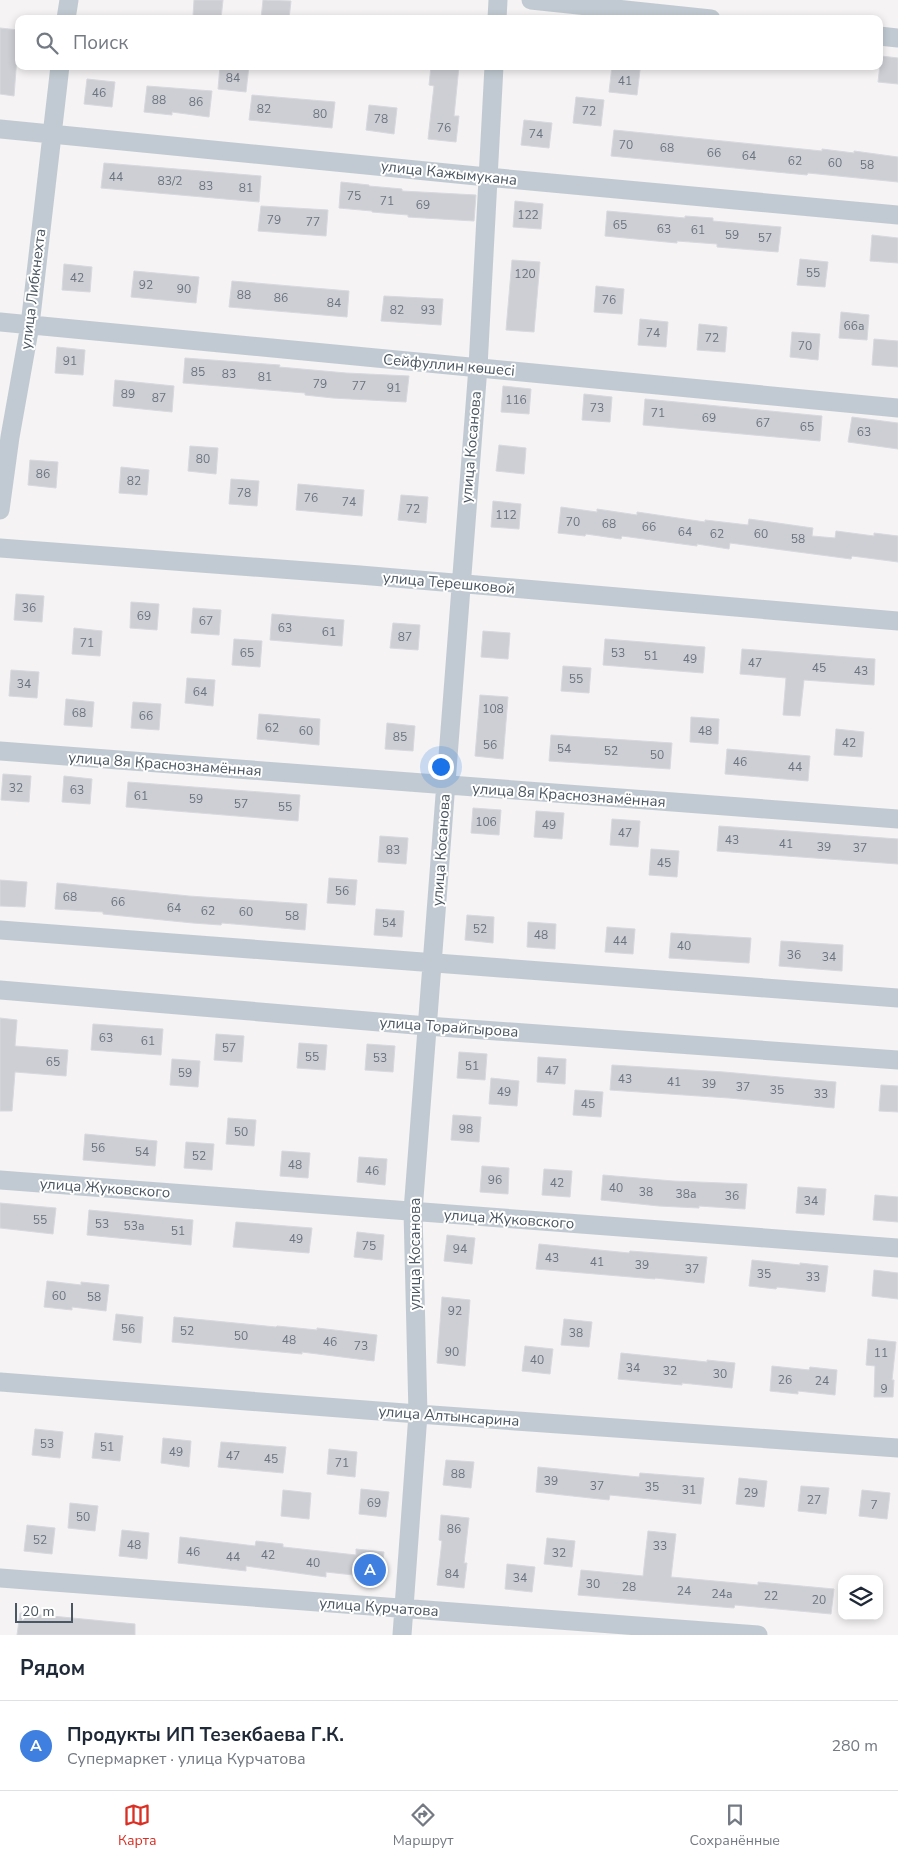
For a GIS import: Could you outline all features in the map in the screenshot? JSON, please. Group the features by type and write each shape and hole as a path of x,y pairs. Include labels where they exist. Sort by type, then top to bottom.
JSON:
{"street":[{"path":"67,15 69,0"},
{"path":"497,15 498,0"},
{"path":"531,0 674,15"},
{"path":"883,36 898,38"},
{"name":"улица Либкнехта","path":"0,510 10,437 30,325 59,70"},
{"name":"улица Косанова","path":"402,1635 418,1414 413,1211 478,367 494,70"},
{"name":"улица Кажымукана","path":"0,129 898,215"},
{"name":"Сейфуллин көшесі","path":"0,322 898,408"},
{"name":"улица Терешковой","path":"0,548 360,575 898,621"},
{"name":"улица 8я Краснознамённая","path":"0,751 898,819"},
{"path":"0,930 898,998"},
{"name":"улица Торайгырова","path":"0,990 427,1026 898,1060"},
{"name":"улица Жуковского","path":"0,1180 898,1248"},
{"name":"улица Алтынсарина","path":"0,1382 898,1448"},
{"name":"улица Курчатова","path":"0,1578 758,1635"}],"building":[{"path":"194,0 223,0 221,15 193,15"},
{"path":"263,0 291,1 289,15 261,15"},
{"path":"0,28 15,30 16,70 14,96 0,94"},
{"path":"883,56 898,58 898,84 878,82 879,70 883,70"},
{"path":"220,70 249,70 246,92 218,89"},
{"path":"431,70 459,70 454,116 459,116 456,142 428,139 434,86 429,85"},
{"path":"612,70 640,70 637,95 609,92"},
{"path":"87,79 115,82 112,107 84,104"},
{"path":"147,86 212,91 209,117 172,112 172,115 144,112"},
{"path":"252,95 335,102 332,128 249,120"},
{"path":"576,97 604,100 601,126 573,123"},
{"path":"369,105 397,108 394,134 366,130"},
{"path":"524,120 552,123 549,148 521,145"},
{"path":"614,130 822,151 822,149 854,153 854,151 898,157 898,182 611,156"},
{"path":"104,163 261,176 259,202 101,188"},
{"path":"341,182 402,189 402,191 476,195 474,221 408,217 408,215 339,208"},
{"path":"515,201 543,204 541,229 513,227"},
{"path":"261,206 328,210 326,236 258,231"},
{"path":"607,211 685,218 685,216 713,218 713,221 781,227 778,252 717,247 717,244 677,241 677,243 605,236"},
{"path":"872,235 898,238 898,263 870,261"},
{"path":"800,259 828,262 825,287 797,285"},
{"path":"512,260 540,262 534,332 506,330"},
{"path":"64,264 92,267 90,292 62,290"},
{"path":"134,271 199,277 196,303 131,297"},
{"path":"232,281 349,291 347,317 229,307"},
{"path":"596,286 624,289 622,314 594,312"},
{"path":"384,296 443,299 441,325 381,321"},
{"path":"841,312 869,315 867,340 839,338"},
{"path":"640,319 668,322 666,347 638,345"},
{"path":"699,324 727,327 725,352 697,350"},
{"path":"792,332 820,334 818,360 790,357"},
{"path":"874,339 898,341 898,367 872,365"},
{"path":"57,347 85,350 83,375 55,373"},
{"path":"185,358 280,365 279,367 346,373 409,376 406,402 333,398 305,395 305,393 183,383"},
{"path":"115,380 174,386 172,412 113,406"},
{"path":"503,386 531,389 529,414 501,412"},
{"path":"584,394 612,397 610,422 582,420"},
{"path":"645,399 822,416 820,441 643,425"},
{"path":"852,417 898,423 898,449 848,442"},
{"path":"499,445 526,448 524,474 496,471"},
{"path":"190,446 218,448 216,474 188,471"},
{"path":"30,460 58,462 56,488 28,485"},
{"path":"121,467 149,470 147,495 119,493"},
{"path":"231,479 259,481 257,506 229,504"},
{"path":"298,484 364,490 362,516 296,510"},
{"path":"401,495 428,497 426,523 398,520"},
{"path":"493,501 521,504 519,529 491,527"},
{"path":"561,507 597,512 597,509 637,515 637,512 705,522 705,520 748,525 749,519 813,528 812,536 835,538 836,531 874,536 874,533 898,536 898,562 852,556 851,559 730,543 729,549 622,536 621,539 586,534 585,536 558,533"},
{"path":"16,594 44,596 42,622 14,620"},
{"path":"131,602 159,604 157,630 130,628"},
{"path":"193,608 221,610 219,635 191,633"},
{"path":"272,614 344,620 342,646 270,640"},
{"path":"393,623 420,625 418,650 390,648"},
{"path":"74,628 102,631 100,656 72,654"},
{"path":"483,631 510,633 508,659 481,657"},
{"path":"234,639 262,641 260,667 232,665"},
{"path":"605,639 705,647 703,673 603,665"},
{"path":"742,649 875,659 874,685 804,680 800,716 783,715 786,678 740,674"},
{"path":"563,666 591,668 589,693 561,691"},
{"path":"11,670 39,672 37,698 9,696"},
{"path":"187,678 215,680 213,706 185,703"},
{"path":"480,695 508,697 503,759 475,756"},
{"path":"66,699 94,702 92,727 64,725"},
{"path":"133,702 161,704 159,730 131,728"},
{"path":"259,714 320,719 319,745 257,739"},
{"path":"691,717 719,719 718,744 690,742"},
{"path":"387,723 415,726 413,751 385,749"},
{"path":"836,729 864,732 862,757 834,755"},
{"path":"551,735 672,743 670,769 549,761"},
{"path":"727,749 810,756 808,781 725,774"},
{"path":"3,774 31,776 29,802 1,800"},
{"path":"64,776 92,779 90,804 62,802"},
{"path":"128,782 300,795 298,821 126,807"},
{"path":"473,808 501,810 499,835 471,833"},
{"path":"536,811 564,813 562,839 534,837"},
{"path":"612,819 640,821 638,847 610,845"},
{"path":"719,826 898,839 898,864 717,851"},
{"path":"380,836 408,838 406,864 378,862"},
{"path":"651,849 679,851 677,877 649,875"},
{"path":"329,878 357,880 355,905 327,903"},
{"path":"0,880 27,882 25,907 0,906"},
{"path":"57,883 189,896 307,904 305,930 222,923 221,925 193,923 103,914 103,912 55,909"},
{"path":"376,909 404,911 402,937 374,935"},
{"path":"467,915 494,917 493,943 465,940"},
{"path":"528,922 556,924 555,949 527,947"},
{"path":"607,927 635,929 633,954 605,952"},
{"path":"671,933 751,938 749,963 669,958"},
{"path":"781,941 843,945 842,971 779,966"},
{"path":"0,1018 17,1020 15,1046 68,1050 66,1076 15,1072 12,1111 0,1111"},
{"path":"93,1024 163,1029 161,1055 91,1050"},
{"path":"216,1034 244,1036 242,1062 214,1060"},
{"path":"299,1043 327,1045 325,1070 297,1068"},
{"path":"367,1044 395,1046 393,1072 365,1070"},
{"path":"459,1052 487,1054 485,1080 457,1078"},
{"path":"538,1057 566,1059 565,1084 537,1082"},
{"path":"172,1059 200,1061 198,1087 170,1085"},
{"path":"612,1065 836,1082 834,1108 729,1098 610,1090"},
{"path":"491,1078 519,1081 517,1106 489,1104"},
{"path":"881,1085 898,1086 898,1112 879,1111"},
{"path":"575,1090 603,1092 601,1117 573,1115"},
{"path":"453,1115 481,1117 479,1142 451,1140"},
{"path":"228,1118 256,1120 254,1146 226,1144"},
{"path":"85,1134 157,1141 155,1166 83,1160"},
{"path":"186,1142 214,1144 212,1170 184,1168"},
{"path":"282,1151 310,1153 308,1178 280,1176"},
{"path":"359,1157 387,1159 385,1185 357,1182"},
{"path":"482,1166 509,1168 508,1194 480,1192"},
{"path":"544,1169 572,1171 570,1197 542,1195"},
{"path":"603,1175 673,1181 747,1184 745,1209 659,1206 601,1200"},
{"path":"798,1187 826,1189 824,1215 796,1213"},
{"path":"875,1195 898,1197 898,1222 873,1220"},
{"path":"0,1203 56,1208 53,1234 0,1228"},
{"path":"89,1210 193,1220 191,1245 87,1235"},
{"path":"236,1222 312,1228 309,1253 233,1247"},
{"path":"357,1232 384,1235 382,1260 354,1257"},
{"path":"447,1235 475,1238 472,1264 444,1261"},
{"path":"539,1244 629,1253 630,1251 707,1257 704,1283 536,1269"},
{"path":"752,1260 828,1266 825,1292 749,1286"},
{"path":"874,1270 898,1273 898,1299 872,1296"},
{"path":"47,1281 81,1285 81,1282 109,1285 106,1311 72,1307 72,1310 44,1307"},
{"path":"442,1297 470,1300 465,1366 437,1363"},
{"path":"116,1314 143,1317 141,1343 113,1340"},
{"path":"174,1317 276,1327 317,1330 317,1328 377,1335 374,1361 302,1352 302,1354 172,1342"},
{"path":"564,1319 592,1322 589,1347 561,1345"},
{"path":"868,1339 896,1342 892,1380 894,1380 893,1397 874,1397 875,1366 866,1365"},
{"path":"525,1346 553,1349 550,1374 522,1371"},
{"path":"621,1353 735,1363 732,1388 618,1379"},
{"path":"772,1366 809,1370 810,1367 837,1370 835,1395 798,1391 798,1394 770,1391"},
{"path":"35,1429 63,1432 60,1458 32,1455"},
{"path":"95,1433 123,1436 120,1461 92,1458"},
{"path":"163,1438 191,1441 189,1467 161,1463"},
{"path":"221,1442 286,1447 283,1473 218,1467"},
{"path":"329,1449 357,1452 355,1477 327,1474"},
{"path":"446,1460 474,1462 471,1488 443,1485"},
{"path":"538,1467 639,1477 640,1473 704,1478 701,1504 610,1495 609,1500 536,1492"},
{"path":"739,1478 767,1481 764,1507 736,1504"},
{"path":"801,1486 829,1488 826,1514 798,1511"},
{"path":"361,1489 389,1492 386,1517 359,1514"},
{"path":"283,1490 311,1493 309,1519 281,1516"},
{"path":"862,1490 890,1493 887,1519 859,1516"},
{"path":"70,1503 98,1506 95,1531 68,1528"},
{"path":"441,1515 469,1518 464,1563 467,1563 464,1588 437,1585 442,1541 439,1540"},
{"path":"27,1525 55,1528 52,1554 24,1551"},
{"path":"122,1530 149,1533 147,1559 119,1556"},
{"path":"648,1531 676,1534 671,1577 758,1585 758,1582 834,1589 831,1614 735,1605 734,1608 578,1595 581,1570 643,1576"},
{"path":"180,1537 255,1546 256,1541 283,1544 283,1547 356,1555 356,1549 384,1552 381,1578 326,1572 326,1577 246,1566 246,1571 178,1563"},
{"path":"547,1538 575,1541 572,1567 544,1564"},
{"path":"507,1564 535,1567 532,1592 505,1589"},
{"path":"20,1613 135,1624 135,1635 17,1635"}],"place":[{"name":"Продукты ИП Тезекбаева Г.К.","path":"370,1570"}]}
